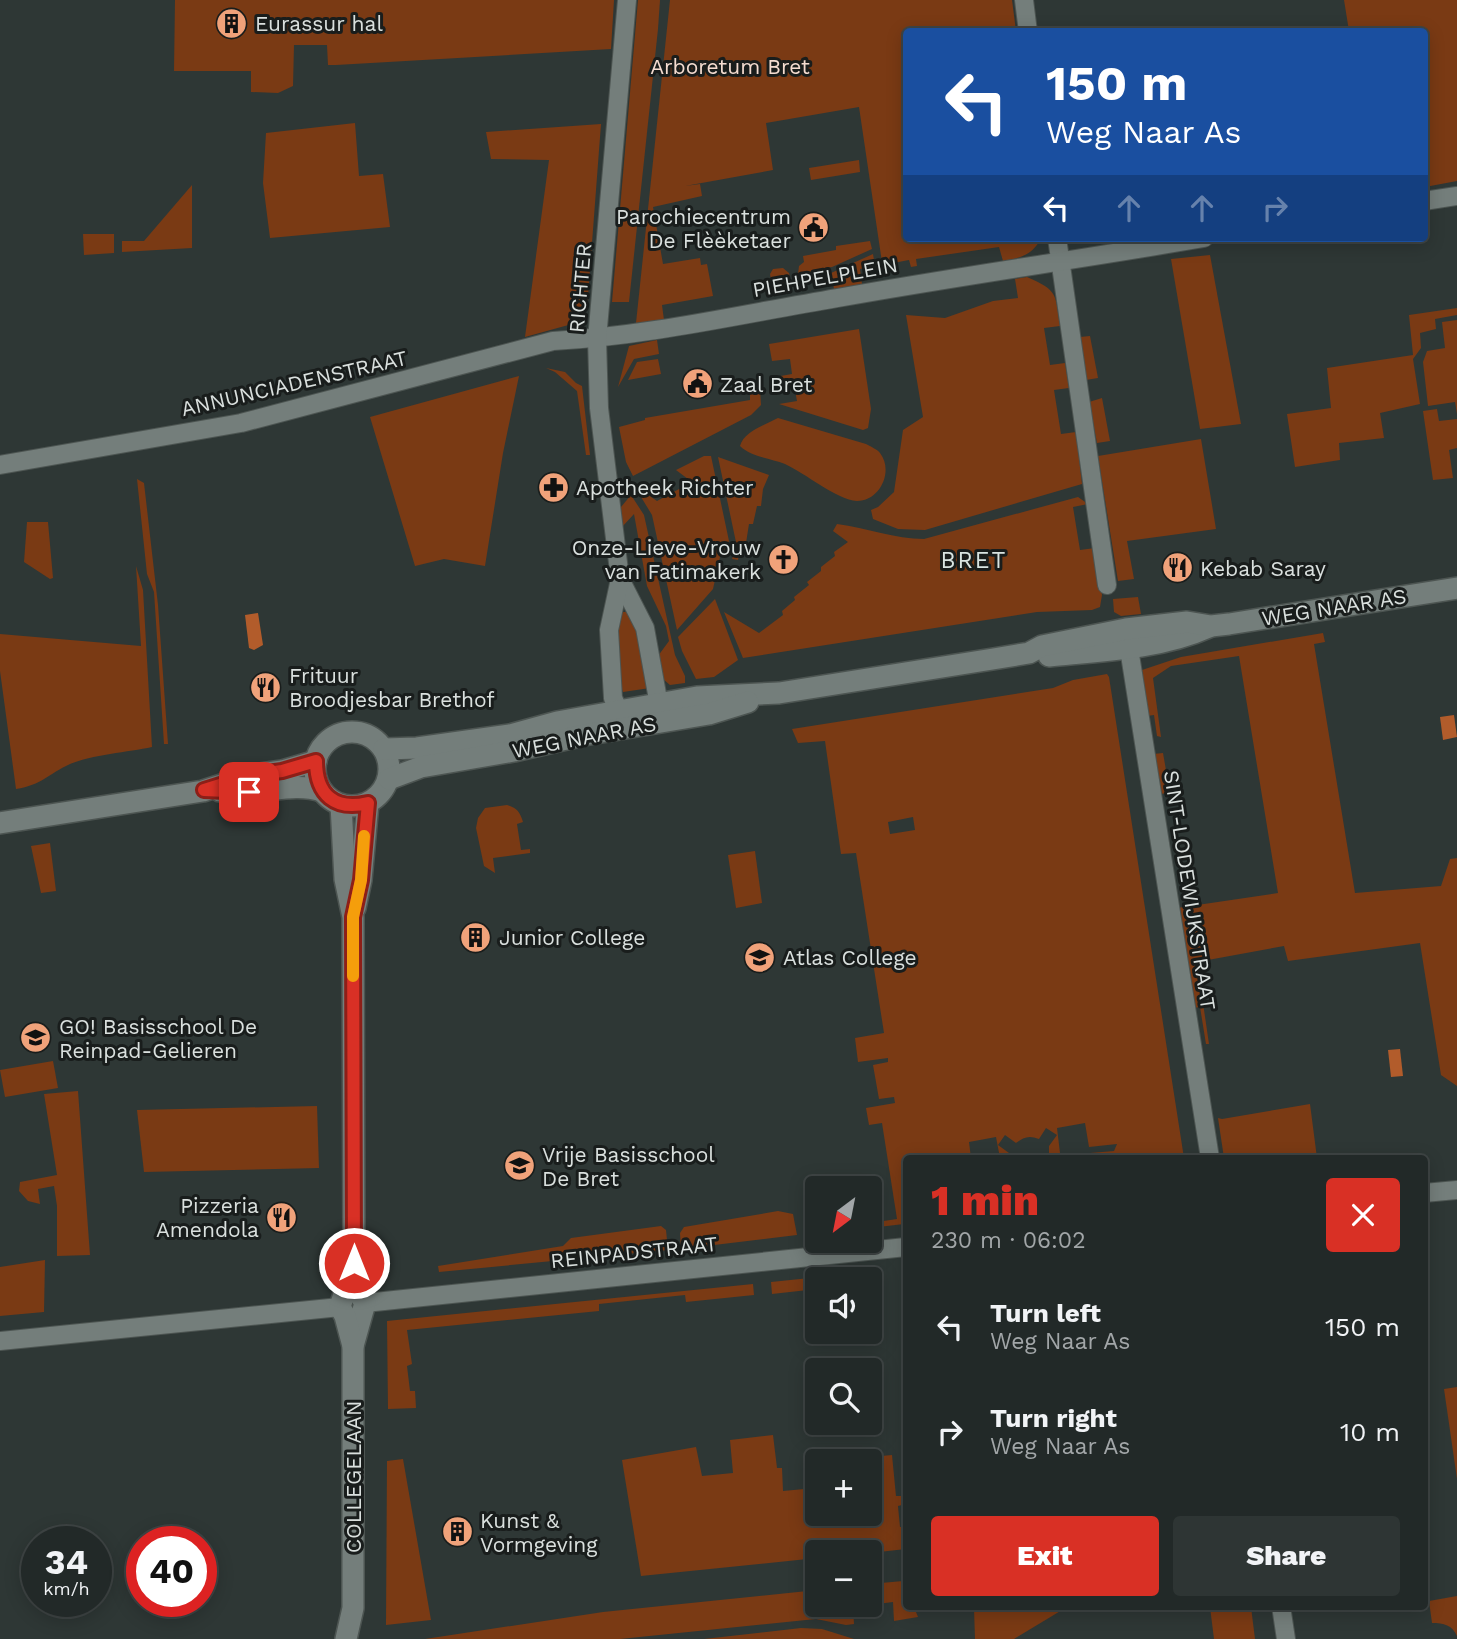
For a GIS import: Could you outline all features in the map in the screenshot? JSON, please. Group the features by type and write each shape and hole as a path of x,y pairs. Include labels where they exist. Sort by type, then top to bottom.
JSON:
{"main road":[{"name":"WEG NAAR AS","path":"384,749 417,748 510,735 558,722 622,719 661,713 709,714 779,693 1029,653 1042,646 1127,638 1187,622 1211,626 1457,588"},
{"name":"WEG NAAR AS","path":"388,779 428,765 514,751 584,734 622,719"},
{"path":"204,790 249,792 311,788 322,791 341,805 355,806 368,803 381,793 388,779 390,764 384,749 373,737 359,732 343,732 329,739 320,749 316,761 316,777 322,791"},
{"path":"0,823 204,790 252,775 282,771 316,761"},
{"name":"COLLEGELAAN","path":"353,917 361,880 368,803"},
{"name":"COLLEGELAAN","path":"341,805 345,879 353,917 354,1263 348,1306 353,1346 354,1608 361,1639"},
{"name":"COLLEGELAAN","path":"346,1639 354,1608"}],"street":[{"name":"RICHTER","path":"622,719 614,698 609,630 620,579 599,408 597,339 627,0"},
{"path":"1024,0 1028,28"},
{"path":"1428,200 1457,196"},
{"path":"1058,242 1107,585"},
{"name":"PIEHPELPLEIN","path":"597,339 1180,242"},
{"name":"ANNUNCIADENSTRAAT","path":"0,465 241,423 553,341 597,339"},
{"name":"RICHTER","path":"620,579 645,628 661,713"},
{"name":"SINT-LODEWIJKSTRAAT","path":"1127,638 1210,1155"},
{"path":"1428,1194 1457,1190"},
{"name":"REINPADSTRAAT","path":"0,1341 903,1247"},
{"path":"1282,1610 1286,1639"}],"green space":[{"path":"175,0 614,0 611,49 328,65 327,45 294,45 293,86 278,93 251,92 251,71 174,71"},
{"path":"638,0 660,0 658,29 629,302 612,302"},
{"name":"Arboretum Bret","path":"670,0 1012,0 1016,28 903,28 903,242 1039,242 1034,248 1025,255 1003,261 999,247 916,259 917,266 911,267 909,260 888,264 888,268 883,269 859,107 766,123 773,170 685,186 700,184 702,196 653,207 663,264 700,258 701,265 707,264 713,296 662,305 664,320 636,323"},
{"path":"1344,0 1457,0 1457,181 1428,186 1428,28 1349,28"},
{"path":"355,123 359,176 383,174 390,227 270,238 263,183 266,133"},
{"path":"601,124 587,309 578,321 572,324 525,337 549,160 491,159 486,132"},
{"path":"859,160 860,172 811,180 809,168"},
{"path":"192,185 192,248 122,252 122,241 144,241"},
{"path":"83,234 114,234 114,253 84,255"},
{"path":"870,241 872,249 832,267 812,270 806,280 798,274 799,266 804,262 803,256 836,250 836,246"},
{"path":"873,254 875,266 860,269 862,284 834,289 831,273"},
{"path":"1210,255 1241,424 1200,429 1171,259"},
{"path":"783,268 789,273 792,290 773,293 770,274 773,269"},
{"path":"1027,277 1045,286 1056,300 1060,326 1044,328 1050,365 1065,363 1069,388 1054,390 1061,434 1076,432 1082,484 925,530 898,529 873,519 871,510 894,492 903,430 923,417 906,315 945,318 993,301 1018,298 1015,279"},
{"path":"1457,308 1457,315 1435,319 1436,329 1420,333 1421,348 1413,359 1420,404 1380,413 1384,438 1339,443 1340,460 1295,467 1287,414 1331,408 1327,368 1413,355 1409,315"},
{"path":"1457,320 1457,414 1455,402 1428,406 1423,362 1427,351 1445,348 1442,322"},
{"path":"859,329 871,409 868,428 863,430 779,404 797,401 794,385 776,388 775,377 792,374 790,359 772,361 769,344"},
{"path":"1090,336 1098,378 1086,380 1080,337"},
{"path":"657,340 659,354 634,359 618,387 629,346"},
{"path":"658,359 661,374 628,380 637,362"},
{"path":"546,368 565,372 582,386 590,455 586,455 577,391 555,372"},
{"path":"519,376 503,453 485,566 444,559 415,566 370,417"},
{"path":"760,390 761,405 751,415 633,476 626,462 619,427 645,418 750,400 750,393"},
{"path":"1102,398 1110,441 1097,443 1089,402"},
{"path":"1437,409 1439,421 1457,419 1457,448 1449,450 1453,478 1433,480 1423,411"},
{"path":"778,418 866,444 877,450 886,468 878,491 865,500 849,499 785,464 755,455 740,446 750,432"},
{"path":"1201,439 1216,529 1127,541 1134,579 1118,581 1098,456"},
{"path":"704,456 711,456 729,541 720,557 713,589 677,630 652,515 638,492 641,490 657,501 692,482 676,470"},
{"path":"718,457 769,475 763,489 761,506 757,506 753,524 749,524 746,543 741,543 738,560 732,559 737,547"},
{"path":"137,479 144,483 158,605 168,744 164,744 154,592 147,574"},
{"path":"631,495 644,515 675,655 685,676 685,683 670,685 663,679 658,656 669,641 666,626 647,586 634,514 622,527 621,507"},
{"path":"1078,497 1088,504 1073,507 1080,550 1095,548 1102,595 1100,607 1092,610 1037,612 743,658 724,612 759,633 783,615 782,611 795,600 794,597 809,585 807,582 835,556 834,552 848,542 833,531 837,524 924,539"},
{"path":"27,522 48,522 53,578 50,579 24,562"},
{"path":"136,566 143,590 152,747 79,761 39,782 16,789 0,671 0,634 141,646"},
{"path":"1138,597 1141,614 1121,616 1114,612 1113,599"},
{"path":"715,599 738,660 714,677 696,679 678,637"},
{"path":"623,612 628,612 635,623 650,688 623,692 617,673 615,641"},
{"path":"1323,633 1325,642 1314,644 1355,893 1441,886 1450,859 1457,858 1457,1086 1441,1075 1420,943 1288,961 1284,946 1197,962 1209,1044 1206,1044 1200,1007 1193,1008 1177,908 1278,893 1239,656 1171,666 1153,678 1161,737 1157,736 1154,715 1147,716 1142,670 1181,657"},
{"path":"1107,674 1184,1155 1090,1155 1114,1151 1117,1144 1089,1147 1085,1123 1057,1128 1060,1153 1049,1153 1049,1146 1057,1135 1046,1128 1039,1139 1027,1137 1016,1143 1005,1135 998,1145 1009,1155 999,1155 996,1137 969,1142 971,1155 903,1155 903,1224 882,1227 882,1221 897,1219 882,1123 869,1125 866,1108 895,1103 894,1097 879,1099 873,1065 888,1062 888,1058 858,1062 855,1038 884,1033 856,853 841,854 825,741 798,743 792,729 1053,688 1073,680","holes":["913,817 915,830 890,834 888,822"]},
{"path":"1163,753 1170,793 1159,794 1153,754"},
{"path":"507,805 516,809 521,816 523,822 517,824 521,850 530,849 530,853 493,858 495,873 484,866 476,828 478,818 485,808"},
{"path":"50,843 56,891 41,893 31,846"},
{"path":"755,851 762,903 736,908 728,855"},
{"path":"53,1061 58,1088 5,1097 0,1070"},
{"path":"78,1091 90,1255 57,1256 57,1206 54,1186 38,1189 40,1204 28,1201 19,1191 20,1182 57,1175 44,1094"},
{"path":"1310,1104 1317,1155 1224,1155 1218,1118"},
{"path":"317,1106 319,1168 144,1172 137,1110"},
{"path":"778,1211 793,1214 797,1235 681,1249 680,1233 684,1227"},
{"path":"661,1226 666,1230 668,1250 439,1272 438,1266 563,1246 571,1238"},
{"path":"45,1260 44,1312 0,1316 0,1267"},
{"path":"805,1278 805,1290 772,1294 771,1282"},
{"path":"753,1284 754,1295 686,1302 685,1295 599,1304 599,1311 407,1330 412,1364 407,1366 410,1391 415,1391 416,1408 388,1409 387,1321"},
{"path":"1457,1387 1457,1479 1444,1389"},
{"path":"773,1435 777,1468 782,1468 783,1491 805,1489 805,1526 882,1526 882,1456 892,1455 896,1496 903,1496 903,1505 898,1506 900,1527 903,1526 903,1549 882,1552 882,1540 805,1540 805,1559 641,1576 622,1460 696,1447 702,1476 733,1473 730,1440"},
{"path":"403,1459 431,1620 386,1625 387,1461"},
{"path":"903,1581 903,1610 915,1610 918,1617 894,1621 893,1602 882,1603 882,1583"},
{"path":"805,1591 805,1617 854,1617 854,1624 816,1619 620,1639 425,1639 603,1612"},
{"path":"1457,1596 1457,1636 1447,1625 1432,1623 1429,1601"},
{"path":"974,1610 1062,1610 1014,1639 975,1639"},
{"path":"1210,1610 1251,1610 1255,1639 1214,1639"},
{"path":"801,1628 822,1629 854,1639 704,1639"}],"shaded area":[{"path":"258,613 263,645 254,650 249,648 245,615"},
{"path":"1454,715 1457,737 1443,740 1440,717"},
{"path":"1400,1049 1403,1076 1391,1077 1388,1050"}],"slow traffic":[{"path":"353,976 353,917 361,880 364,836"}],"place":[{"name":"Eurassur hal","path":"232,23"},
{"name":"Parochiecentrum De Flèèketaer","path":"814,228"},
{"name":"Zaal Bret","path":"697,384"},
{"name":"Apotheek Richter","path":"553,487"},
{"name":"Onze-Lieve-Vrouw van Fatimakerk","path":"784,559"},
{"name":"Kebab Saray","path":"1177,568"},
{"name":"Frituur Broodjesbar Brethof","path":"266,687"},
{"name":"Junior College","path":"476,937"},
{"name":"Atlas College","path":"760,957"},
{"name":"GO! Basisschool De Reinpad-Gelieren","path":"36,1038"},
{"name":"Vrije Basisschool De Bret","path":"519,1166"},
{"name":"Pizzeria Amendola","path":"282,1217"},
{"name":"Kunst & Vormgeving","path":"457,1532"}],"district":[{"name":"BRET","path":"974,560"}],"route":[{"path":"249,792 204,790 252,775 282,771 316,761 316,777 322,791 330,799 341,805 368,803 361,880 353,917 354,1263"}]}
